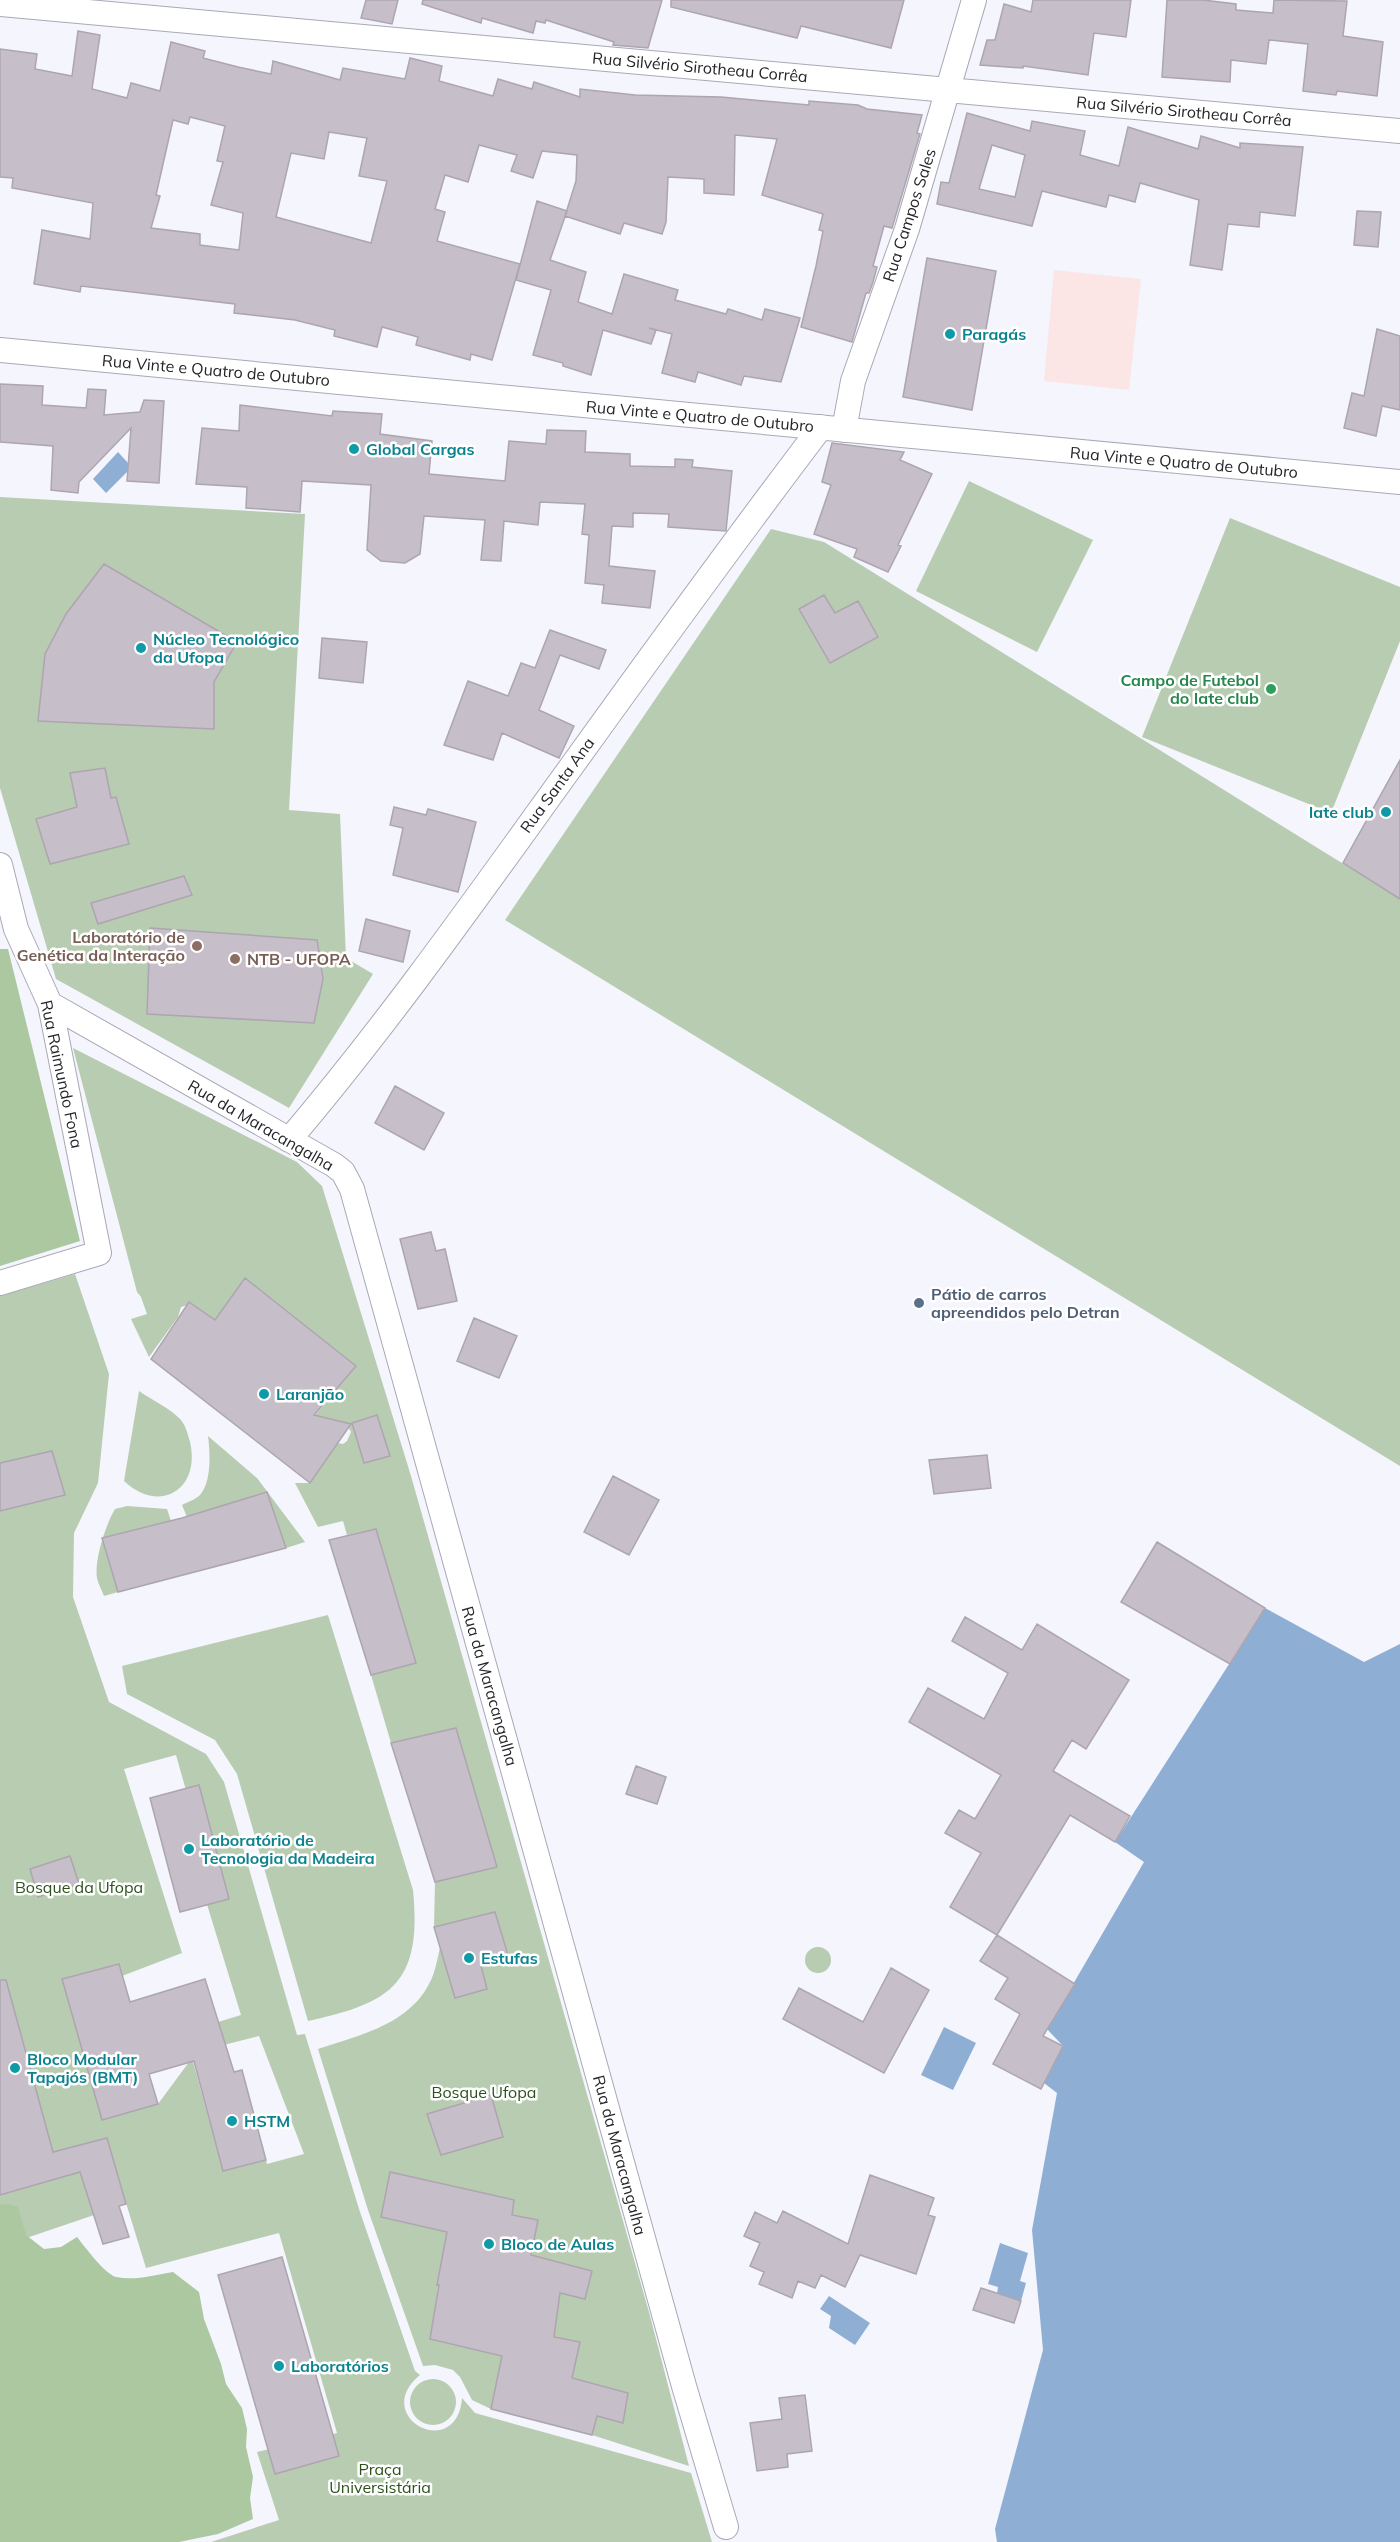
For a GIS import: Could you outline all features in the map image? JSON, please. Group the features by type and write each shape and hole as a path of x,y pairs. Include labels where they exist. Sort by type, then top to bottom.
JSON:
{"street":[{"name":"Rua Campos Sales","path":"832,429 853,381 907,229 974,0"},
{"name":"Rua Silvério Sirotheau Corrêa","path":"0,4 1400,131"},
{"name":"Rua Vinte e Quatro de Outubro","path":"0,350 1400,482"},
{"name":"Rua Santa Ana","path":"289,1140 338,1082 494,873 702,584 832,429"},
{"name":"Rua Raimundo Fona","path":"0,865 8,928 50,1004 99,1253 0,1283"},
{"name":"Rua da Maracangalha","path":"50,1004 343,1172 358,1205 460,1582 681,2374 726,2527"}],"shaded area":[{"path":"1054,270 1141,279 1129,390 1044,381"}],"green space":[{"path":"969,481 1093,540 1037,652 916,591"},
{"path":"0,497 305,514 289,810 340,814 346,958 373,974 289,1108 56,979 0,788"},
{"name":"Campo de Futebol do Iate club","path":"1230,518 1400,587 1400,641 1331,813 1142,737"},
{"path":"771,529 824,542 1400,899 1400,1466 505,920"},
{"path":"0,949 8,949 80,1241 0,1266"},
{"name":"Bosque Ufopa","path":"73,1048 297,1162 322,1186 411,1476 649,2312 689,2466 592,2435 597,2416 623,2423 627,2393 572,2378 580,2342 554,2337 556,2292 592,2271 531,2255 538,2221 512,2215 514,2200 390,2172 381,2217 447,2232 431,2339 502,2356 491,2409 472,2400 460,2377 453,2370 435,2365 423,2366 368,2210 318,2049 365,2034 408,2010 420,1998 431,1980 440,1948 455,1997 487,1989 480,1962 508,1954 495,1912 434,1927 435,1882 497,1866 456,1728 391,1743 371,1675 416,1663 376,1529 347,1535 343,1521 318,1527 295,1483 310,1483 337,1443 343,1444 347,1441 351,1432 346,1423 302,1431 356,1366 245,1278 212,1325 192,1304 181,1307 178,1317 149,1357 131,1319 147,1314 137,1292"},
{"path":"75,1274 109,1374 98,1483 74,1533 73,1597 109,1702 206,1754 224,1782 297,2035 305,2034 360,2212 415,2371 420,2375 407,2391 404,2405 410,2418 420,2427 433,2430 446,2428 457,2417 462,2398 475,2413 691,2473 712,2542 211,2542 279,2520 257,2452 337,2433 279,2233 146,2268 106,2138 73,2147 94,2215 0,2247 0,1296","holes":["176,1755 212,1882 201,1885 241,2015 205,2026 212,2048 259,2036 304,2154 267,2164 266,2160 223,2171 192,2058 158,2104 102,2120 63,1979 118,1964 122,1976 182,1953 124,1769"]},
{"path":"139,1391 167,1408 181,1420 190,1442 192,1459 189,1473 175,1492 164,1496 151,1496 138,1491 124,1481"},
{"path":"208,1436 257,1478 305,1542 286,1548 266,1492 187,1517 182,1505 200,1495 207,1482 210,1458"},
{"path":"127,1506 167,1509 171,1521 103,1539 115,1509"},
{"path":"102,1540 118,1592 104,1596 97,1570"},
{"path":"328,1615 413,1890 415,1921 412,1947 406,1967 396,1983 381,1996 362,2006 308,2021 237,1774 215,1740 127,1694 122,1666"},
{"path":"818,1947 827,1951 831,1960 827,1969 818,1973 809,1969 805,1960 809,1951"},
{"path":"0,2205 18,2207 26,2235 44,2249 61,2247 77,2237 111,2275 137,2278 173,2272 199,2292 204,2319 226,2384 242,2408 247,2429 246,2447 253,2477 250,2498 253,2519 218,2534 179,2542 0,2542"},
{"path":"433,2379 449,2386 456,2402 449,2418 433,2425 417,2418 410,2402 417,2386"}],"water":[{"path":"118,452 128,463 128,471 106,493 93,479"},
{"path":"1265,1608 1364,1662 1400,1644 1400,2542 997,2542 995,2529 1043,2350 1032,2230 1057,2093 1044,2083 1063,2046 1047,2029 1144,1862 1115,1842"},
{"path":"944,2027 976,2043 953,2090 921,2075"},
{"path":"1000,2243 1028,2253 1020,2281 1026,2283 1021,2301 997,2294 998,2287 988,2284"},
{"path":"829,2296 870,2323 855,2345 829,2328 831,2316 820,2309"}],"building":[{"path":"366,0 398,0 392,24 361,18"},
{"path":"423,0 662,0 648,48 613,45 614,42 546,20 545,23 536,21 533,33 482,18 481,23 422,4"},
{"path":"671,0 904,0 891,48 801,26 797,38 671,7"},
{"path":"1033,0 1131,0 1126,37 1094,33 1088,75 1023,66 1023,68 980,65 987,40 995,40 1004,4 1031,12"},
{"path":"1167,0 1203,0 1236,4 1236,10 1273,13 1274,0 1347,1 1343,36 1383,42 1377,96 1337,91 1336,95 1303,91 1308,44 1269,40 1266,64 1231,60 1230,82 1162,77"},
{"path":"78,31 100,35 92,89 127,98 131,83 160,91 171,42 205,51 203,58 238,67 271,74 273,61 340,80 343,68 405,79 410,58 442,66 439,81 493,96 498,79 532,89 534,82 580,97 580,89 635,95 721,97 809,105 809,101 858,105 867,109 922,115 917,133 920,134 892,228 884,226 873,266 877,267 873,282 869,293 866,293 852,342 801,327 823,231 819,230 823,214 762,195 777,139 735,135 734,195 704,193 704,179 668,177 666,222 662,234 624,223 620,234 565,216 576,181 577,155 542,151 533,178 511,171 517,155 479,145 468,182 445,175 435,209 445,212 437,241 520,264 492,360 471,354 470,360 416,345 418,337 382,327 377,347 334,336 335,330 295,320 234,313 235,304 81,286 80,292 34,284 42,230 90,239 93,203 12,188 13,178 0,177 0,49 37,54 35,69 72,76","holes":["190,117 225,126 217,161 223,162 211,205 243,213 239,250 200,245 200,234 151,228 160,196 156,195 173,120 188,124","329,132 367,138 359,176 387,181 371,243 276,217 291,153 324,159"]},
{"path":"967,113 1030,131 1032,121 1085,131 1080,155 1119,166 1128,127 1198,149 1201,136 1240,148 1240,143 1303,147 1295,216 1260,212 1259,227 1228,224 1222,270 1190,265 1199,200 1140,183 1135,202 1109,195 1106,207 1042,191 1032,226 937,204 941,182 949,183","holes":["992,145 1025,155 1015,197 979,189"]},
{"path":"537,201 567,211 550,260 586,272 578,302 612,314 624,274 678,290 675,300 726,314 728,309 762,320 765,309 800,318 781,382 744,376 741,385 698,372 695,382 662,373 672,334 649,328 656,330 651,344 603,330 591,375 563,366 563,363 533,355 551,290 516,280"},
{"path":"1357,211 1381,212 1378,247 1354,245"},
{"name":"Paragás","path":"927,258 996,271 972,410 903,397"},
{"path":"1377,329 1400,336 1400,410 1382,406 1376,436 1344,428 1352,393 1364,396"},
{"path":"0,384 43,386 42,405 86,408 88,389 106,390 104,415 140,412 144,400 164,401 159,483 127,481 131,428 79,482 78,493 51,490 53,446 0,442"},
{"path":"240,405 332,416 333,411 382,414 380,434 432,441 429,474 505,481 509,441 546,444 547,430 586,431 585,452 630,454 630,466 675,467 675,459 693,460 692,467 732,471 726,531 668,527 669,514 633,513 633,527 612,526 609,566 655,571 650,608 602,603 604,585 585,583 589,535 582,534 585,504 540,502 538,525 504,521 501,561 481,560 485,520 424,516 420,554 405,563 381,561 367,550 371,485 302,481 300,512 246,508 247,487 196,484 202,428 239,431"},
{"path":"832,443 904,452 900,460 932,474 898,545 901,546 888,572 854,557 857,549 814,534 831,485 822,482"},
{"name":"Núcleo Tecnológico da Ufopa","path":"104,564 237,642 214,682 214,729 38,721 45,654 66,614"},
{"path":"824,595 835,613 858,601 878,637 830,663 799,609"},
{"path":"550,630 606,650 599,669 560,655 539,710 574,726 559,758 502,733 493,760 444,745 468,681 508,696 521,663 535,668"},
{"path":"322,638 367,642 363,683 319,678"},
{"name":"Iate club","path":"1400,760 1400,899 1343,863"},
{"path":"105,768 111,798 116,797 129,844 50,864 36,819 77,807 70,773"},
{"path":"394,807 426,815 428,809 476,822 458,892 393,875 403,828 390,825"},
{"path":"184,876 192,895 98,924 91,903"},
{"path":"366,919 410,931 403,962 359,951"},
{"name":"NTB - UFOPA","path":"150,928 317,940 323,979 314,1023 147,1014"},
{"path":"395,1086 444,1113 424,1150 375,1123"},
{"path":"431,1232 436,1251 445,1249 457,1301 418,1309 400,1239"},
{"name":"Laranjão","path":"245,1278 356,1366 314,1415 351,1424 310,1483 151,1359 189,1302 215,1320"},
{"path":"474,1318 517,1336 499,1378 457,1361"},
{"path":"377,1415 390,1456 364,1463 352,1423"},
{"path":"52,1451 65,1495 0,1511 0,1463"},
{"path":"987,1455 991,1488 934,1494 929,1460"},
{"path":"613,1476 659,1500 629,1555 584,1532"},
{"path":"267,1492 286,1548 118,1592 102,1538 182,1518"},
{"path":"376,1529 416,1663 371,1675 329,1540"},
{"path":"1157,1542 1265,1608 1230,1664 1121,1602"},
{"path":"965,1617 1022,1650 1037,1624 1129,1680 1086,1749 1072,1740 1053,1771 1130,1816 1115,1842 1070,1815 997,1935 950,1907 981,1853 945,1833 959,1810 975,1819 1001,1775 909,1722 928,1688 984,1719 1008,1673 952,1641"},
{"path":"456,1728 497,1867 435,1882 391,1743"},
{"path":"636,1766 666,1777 657,1804 626,1794"},
{"name":"Laboratório de Tecnologia da Madeira","path":"199,1785 229,1899 180,1912 150,1798"},
{"path":"70,1856 79,1884 38,1897 30,1869"},
{"name":"Estufas","path":"495,1912 508,1955 480,1962 487,1989 455,1998 434,1927"},
{"path":"997,1935 1075,1984 1043,2036 1063,2046 1041,2089 993,2064 1020,2014 995,1999 1008,1978 980,1961"},
{"path":"119,1964 130,2002 205,1979 234,2072 242,2070 266,2160 223,2171 194,2061 149,2074 158,2104 102,2120 62,1979"},
{"path":"891,1968 929,1990 884,2073 783,2019 799,1988 863,2022"},
{"name":"Bloco Modular Tapajós (BMT)","path":"0,1980 6,1980 53,2152 107,2138 126,2204 119,2206 129,2237 103,2244 80,2172 0,2195"},
{"path":"491,2095 503,2137 441,2155 427,2114"},
{"path":"390,2172 514,2200 512,2215 538,2220 531,2255 592,2271 585,2299 560,2293 554,2337 580,2342 572,2378 628,2393 623,2423 597,2416 592,2435 491,2409 502,2356 430,2339 447,2232 381,2217"},
{"path":"870,2175 934,2198 928,2215 935,2217 916,2274 860,2255 845,2287 821,2275 815,2288 798,2281 792,2298 759,2284 764,2272 750,2266 760,2243 744,2236 755,2212 777,2223 783,2211 848,2244"},
{"name":"Laboratórios","path":"282,2257 339,2456 275,2474 218,2275"},
{"path":"981,2288 1021,2301 1014,2323 973,2310"},
{"path":"805,2395 812,2451 787,2454 788,2467 757,2471 750,2423 782,2419 779,2398"}],"place":[{"name":"Paragás","path":"950,334"},
{"name":"Global Cargas","path":"354,449"},
{"name":"Núcleo Tecnológico da Ufopa","path":"141,648"},
{"name":"Campo de Futebol do Iate club","path":"1271,689"},
{"name":"Iate club","path":"1386,812"},
{"name":"Laboratório de Genética da Interação","path":"197,946"},
{"name":"NTB - UFOPA","path":"235,959"},
{"name":"Pátio de carros apreendidos pelo Detran","path":"919,1303"},
{"name":"Laranjão","path":"264,1394"},
{"name":"Laboratório de Tecnologia da Madeira","path":"189,1849"},
{"name":"Estufas","path":"469,1958"},
{"name":"Bloco Modular Tapajós (BMT)","path":"15,2068"},
{"name":"HSTM","path":"232,2121"},
{"name":"Bloco de Aulas","path":"489,2244"},
{"name":"Laboratórios","path":"279,2366"}],"park label":[{"name":"Bosque da Ufopa","path":"79,1887"},
{"name":"Praça Universistária","path":"380,2478"}]}
